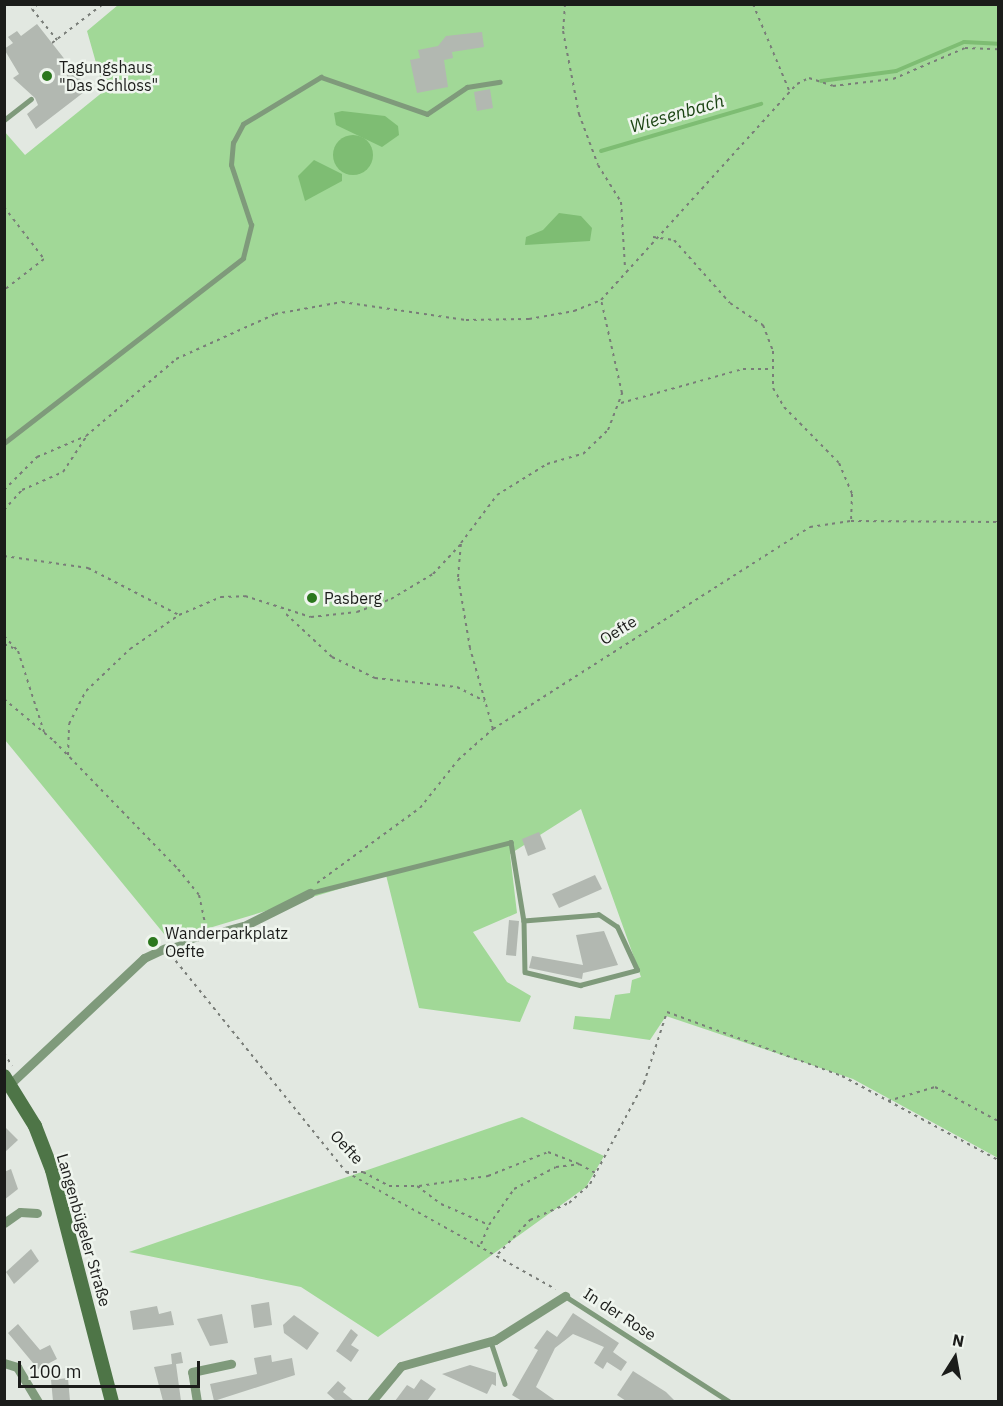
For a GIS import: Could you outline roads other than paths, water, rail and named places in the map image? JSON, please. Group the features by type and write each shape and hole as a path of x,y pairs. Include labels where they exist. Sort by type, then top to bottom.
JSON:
{"main road":[{"name":"Langenbügeler Straße","path":"7,1080 52,1170 112,1401"}],"street":[{"path":"206,936 244,926 310,893"},
{"path":"7,1080 144,958 165,948"},
{"path":"4,1223 20,1212 37,1213"},
{"name":"In der Rose","path":"371,1401 401,1366 491,1342 565,1296"},
{"path":"4,1363 17,1367 38,1401"},
{"path":"197,1401 192,1372 231,1364"}],"lane":[{"path":"4,443 243,258 250,225 231,165 233,143 243,124 321,77 427,114 467,87 500,82"},
{"path":"4,120 31,99"},
{"path":"310,893 511,842 524,921 525,972 532,977 580,985 637,970 617,927 599,915 524,921"},
{"path":"165,948 206,936"},
{"name":"In der Rose","path":"565,1296 730,1401"},
{"path":"491,1342 506,1384"}],"waterway":[{"name":"Wiesenbach","path":"821,81 896,71 964,42 998,44"},
{"name":"Wiesenbach","path":"601,151 761,104"}],"place":[{"name":"Tagungshaus \"Das Schloss\"","path":"47,76"},
{"name":"Pasberg","path":"312,598"},
{"name":"Wanderparkplatz Oefte","path":"153,942"}]}
